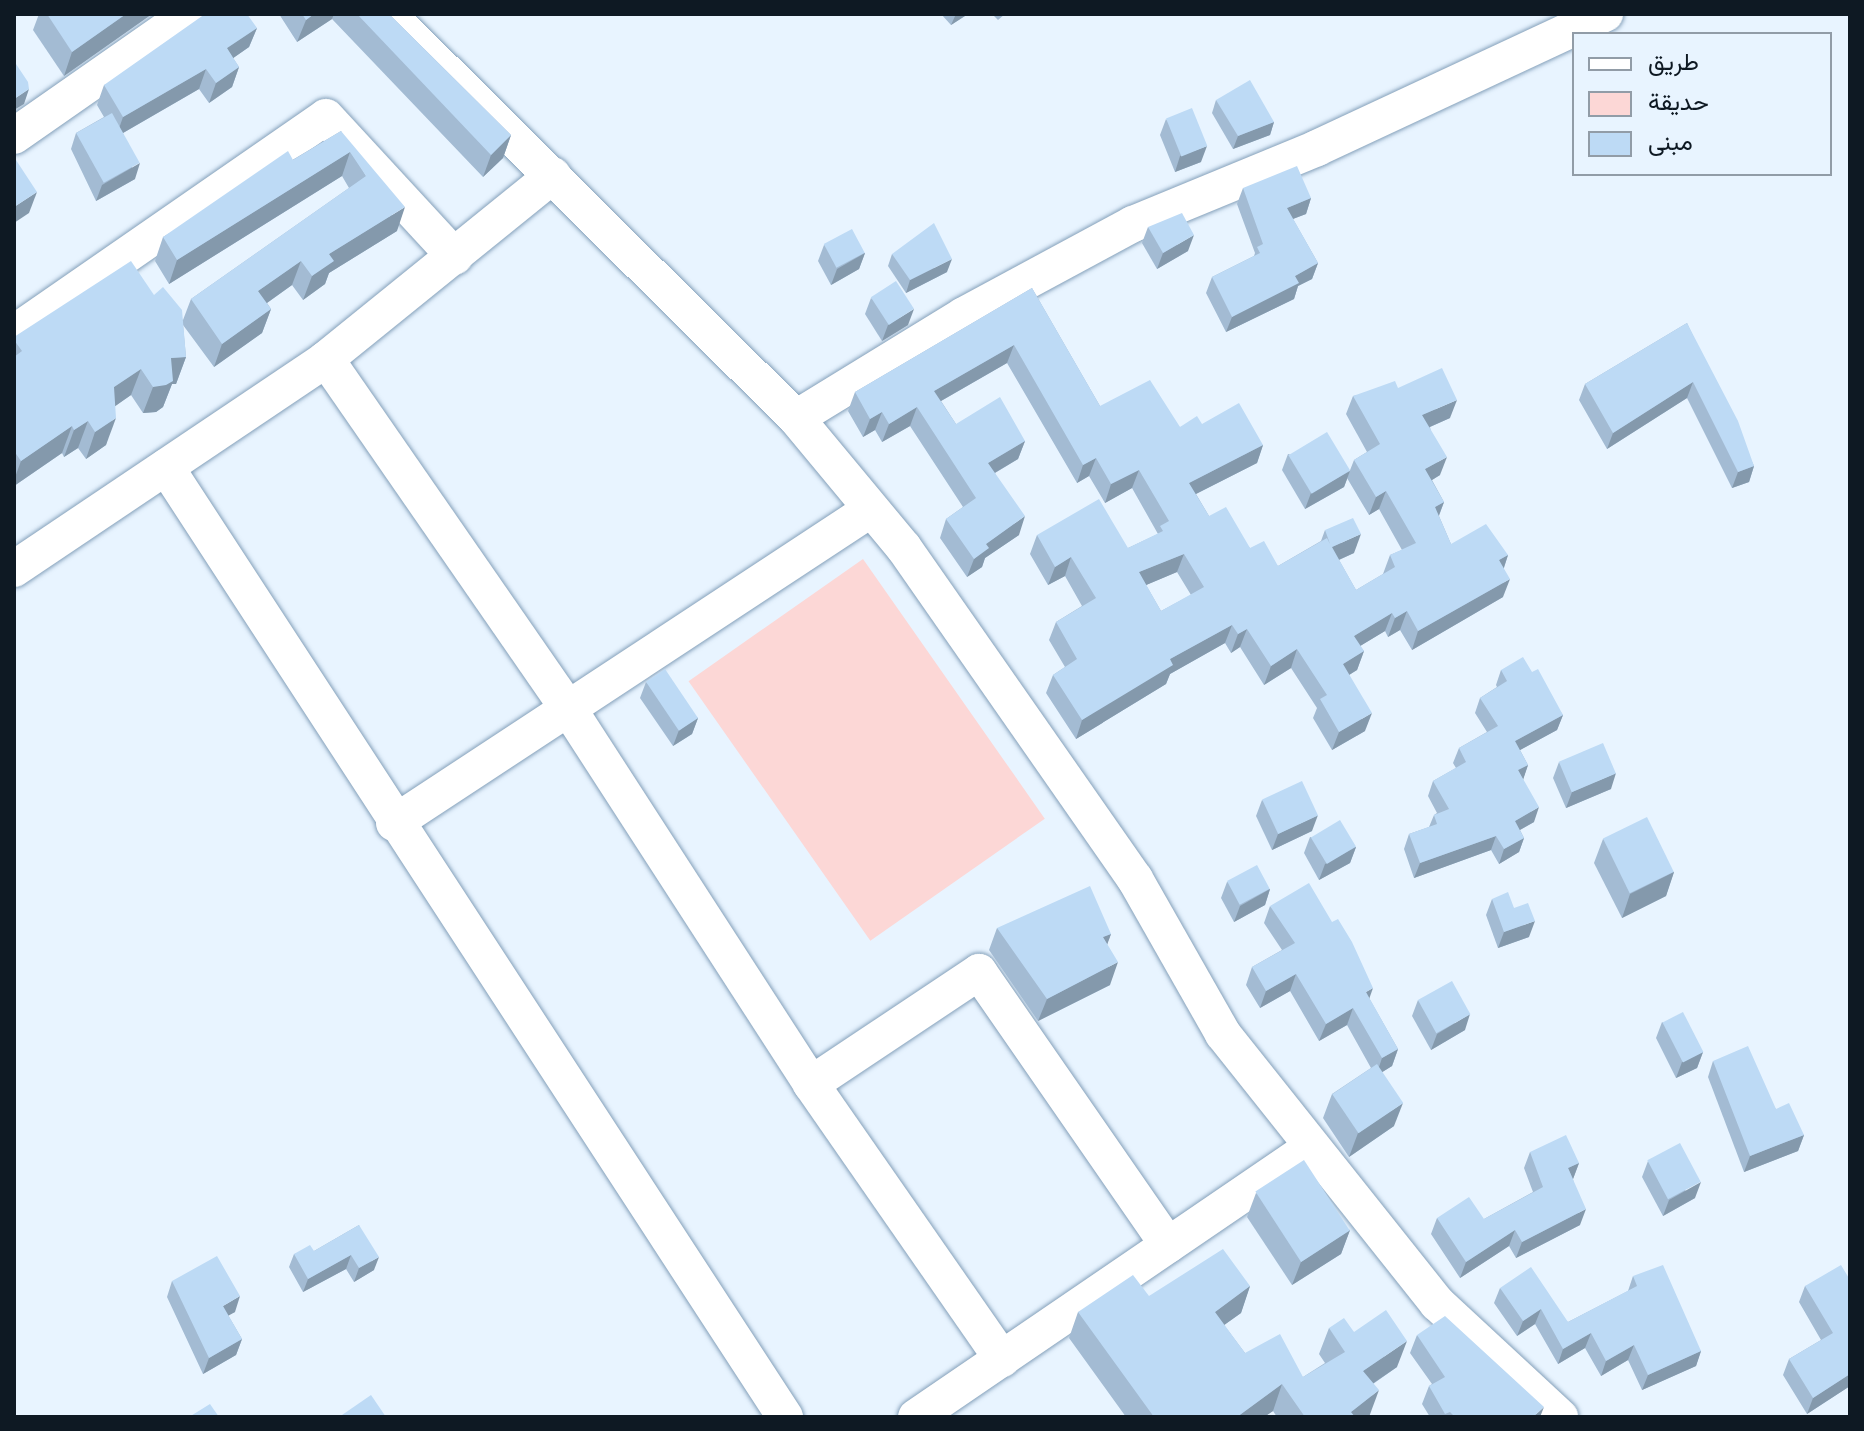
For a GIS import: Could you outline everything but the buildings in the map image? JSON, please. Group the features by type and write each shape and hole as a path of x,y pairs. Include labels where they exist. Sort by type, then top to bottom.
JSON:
{"street":[{"path":"14,136 189,14"},
{"path":"388,14 796,418 904,548 1135,879 1223,1034 1437,1303 1560,1417"},
{"path":"796,418 964,315 1133,224 1317,148 1605,14"},
{"path":"14,333 326,117 455,257"},
{"path":"16,564 326,359 553,175"},
{"path":"326,359 570,711 811,1084 1002,1359"},
{"path":"166,467 394,823 785,1417"},
{"path":"394,823 570,711 870,510"},
{"path":"811,1084 979,972 1168,1245"},
{"path":"916,1417 1312,1147"}],"green space":[{"path":"863,559 1045,819 870,941 689,681"}]}
